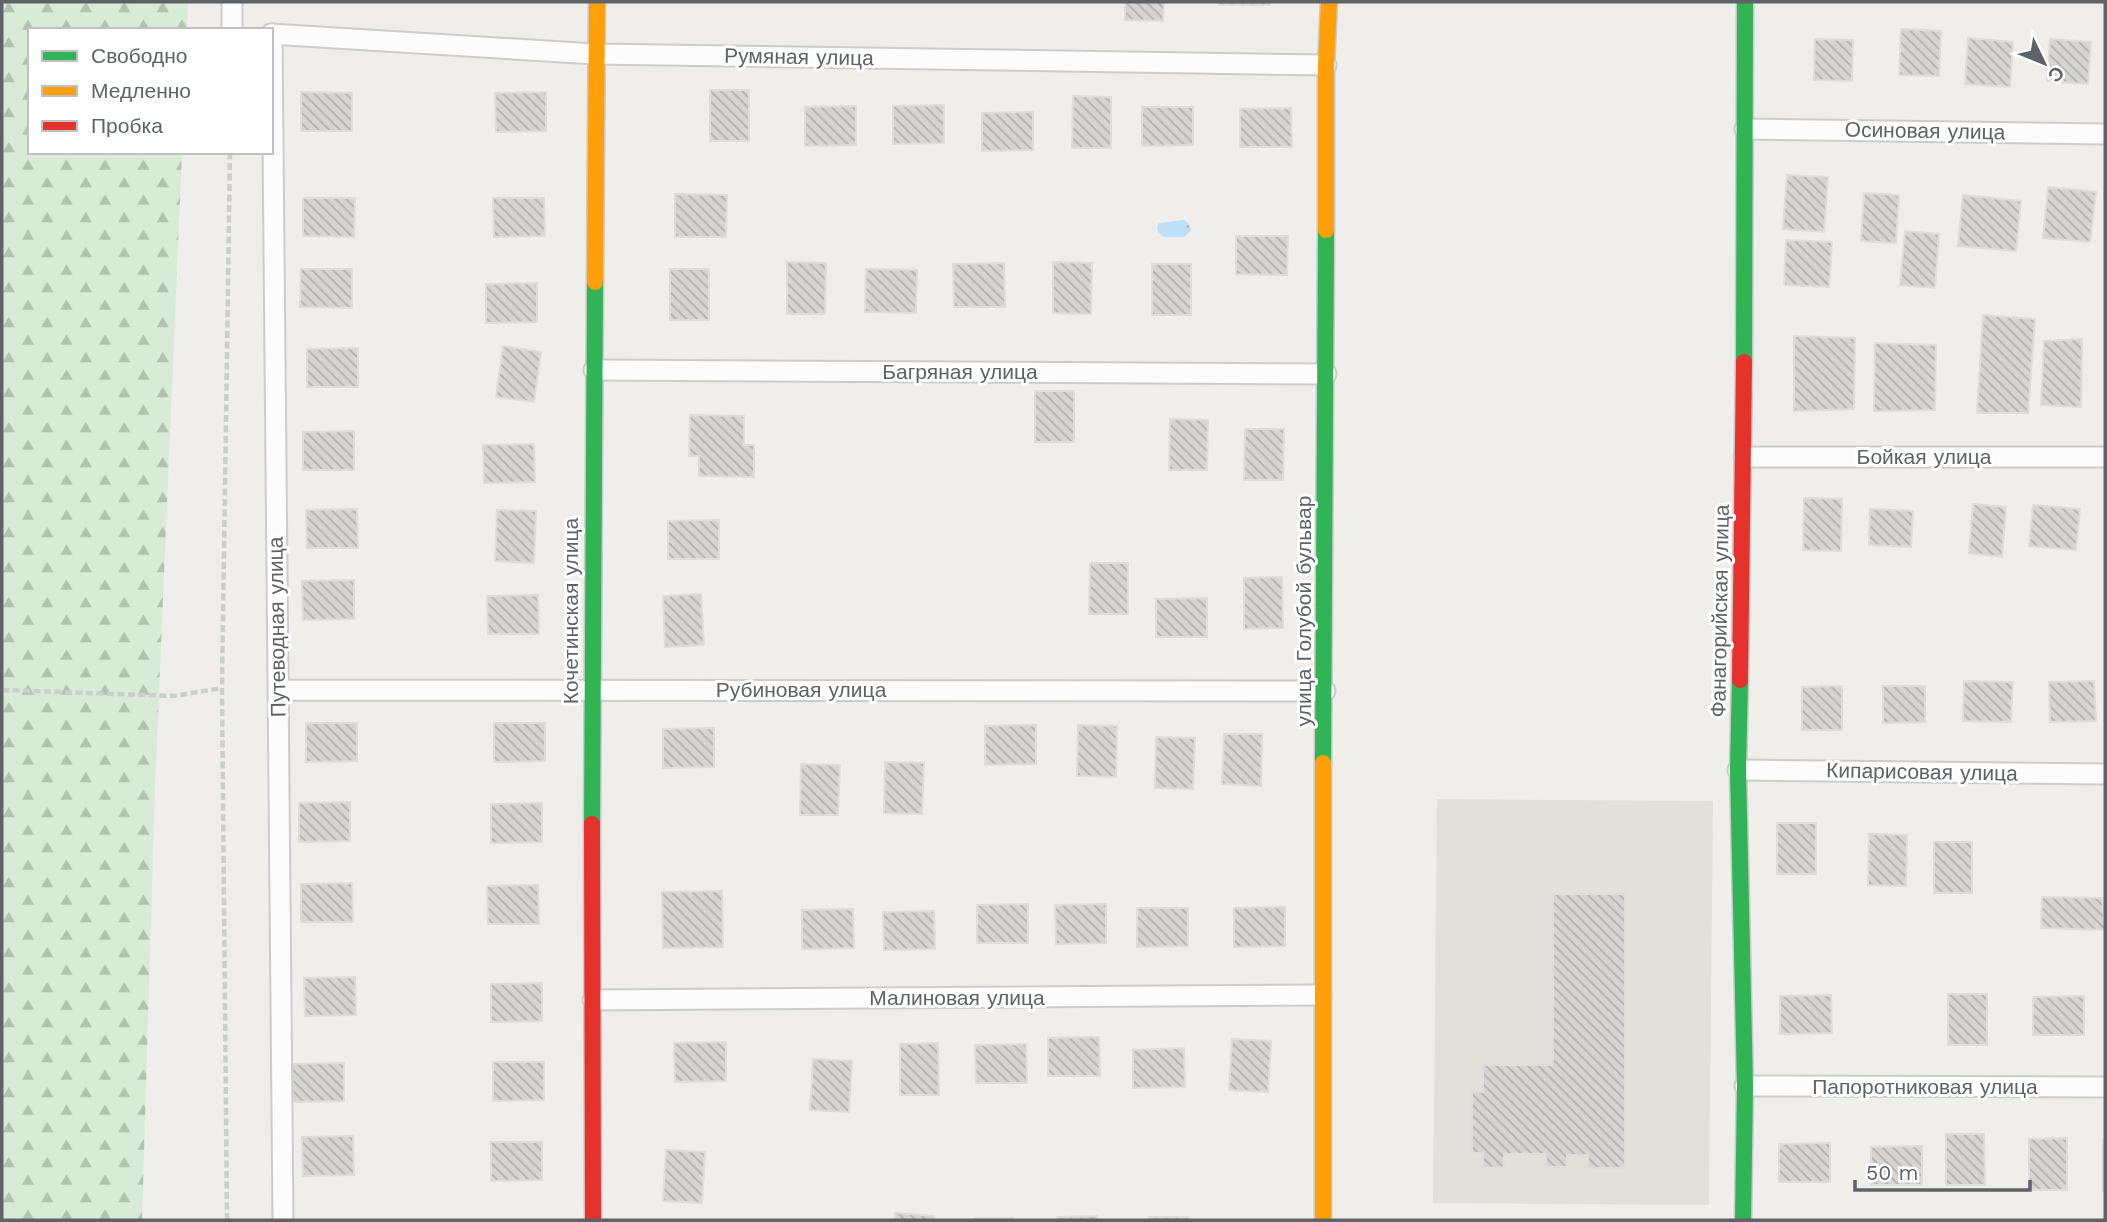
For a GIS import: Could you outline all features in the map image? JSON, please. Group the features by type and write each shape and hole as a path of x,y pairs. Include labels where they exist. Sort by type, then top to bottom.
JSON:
{"street":[{"path":"232,2 232,28"},
{"name":"Кочетинская улица","path":"593,1220 592,690 597,2"},
{"name":"улица Голубой бульвар","path":"1323,1220 1321,995 1325,691 1326,65 1329,2"},
{"name":"Фанагорийская улица","path":"1743,1220 1745,1086 1738,770 1744,457 1745,2"},
{"name":"Румяная улица","path":"273,34 595,54 1326,65"},
{"name":"Осиновая улица","path":"1745,129 2105,134"},
{"name":"Путеводная улица","path":"273,143 283,1220"},
{"name":"Багряная улица","path":"594,370 1326,373"},
{"name":"Бойкая улица","path":"1744,457 2105,457"},
{"name":"Рубиновая улица","path":"278,690 1325,691"},
{"name":"Кипарисовая улица","path":"1738,770 2105,774"},
{"name":"Малиновая улица","path":"593,1000 1321,995"},
{"name":"Папоротниковая улица","path":"1745,1086 2105,1087"}],"path":[{"path":"227,1220 222,688 230,154"},
{"path":"2,690 174,696 222,688"}],"shaded area":[{"path":"1437,799 1713,801 1709,1205 1433,1203"}],"green space":[{"path":"2,2 188,2 187,28 28,28 28,154 182,154 155,787 142,1220 2,1220"}],"water":[{"path":"1184,220 1191,230 1185,237 1164,237 1158,232 1159,223"}],"building":[{"path":"1125,2 1164,2 1163,21 1125,20"},
{"path":"1219,2 1270,2 1270,5 1219,5"},
{"path":"1901,29 1941,31 1939,76 1899,75"},
{"path":"1968,38 2013,42 2010,87 1965,84"},
{"path":"1815,39 1853,40 1852,81 1814,80"},
{"path":"2050,39 2091,42 2088,84 2047,81"},
{"path":"710,90 749,90 749,141 710,141"},
{"path":"301,92 352,93 352,131 301,131"},
{"path":"546,92 546,131 496,132 495,93"},
{"path":"1073,96 1111,97 1111,148 1072,148"},
{"path":"944,105 944,143 893,144 893,106"},
{"path":"856,106 856,145 805,146 805,107"},
{"path":"1142,107 1193,107 1193,145 1142,146"},
{"path":"1291,108 1292,147 1240,147 1240,109"},
{"path":"1033,112 1033,150 982,151 982,113"},
{"path":"1787,175 1828,177 1824,232 1783,229"},
{"path":"2048,187 2096,192 2090,242 2043,238"},
{"path":"1864,193 1899,195 1896,243 1861,241"},
{"path":"675,194 727,195 726,237 675,237"},
{"path":"1963,195 2021,201 2016,251 1958,246"},
{"path":"303,198 355,198 354,237 303,236"},
{"path":"493,198 544,198 545,236 494,237"},
{"path":"1905,231 1939,234 1935,288 1900,285"},
{"path":"1236,236 1288,236 1287,275 1236,274"},
{"path":"1786,240 1832,242 1829,287 1784,285"},
{"path":"787,262 826,263 825,314 787,314"},
{"path":"1053,262 1092,263 1091,314 1053,313"},
{"path":"1004,263 1005,307 954,307 953,264"},
{"path":"1152,264 1191,264 1191,315 1152,315"},
{"path":"301,269 352,269 352,308 300,307"},
{"path":"670,269 709,269 709,320 670,320"},
{"path":"866,269 917,270 916,313 865,312"},
{"path":"537,283 537,322 486,323 486,284"},
{"path":"1983,315 2035,319 2028,413 1977,413"},
{"path":"1794,336 1855,338 1854,409 1794,411"},
{"path":"2082,339 2081,407 2041,405 2044,341"},
{"path":"1875,343 1936,345 1935,410 1874,411"},
{"path":"503,346 541,352 534,402 496,397"},
{"path":"358,348 358,387 307,387 307,349"},
{"path":"1035,391 1074,391 1074,442 1035,442"},
{"path":"690,415 744,416 744,445 754,445 754,477 699,476 699,456 689,456"},
{"path":"1170,419 1208,420 1207,470 1169,470"},
{"path":"1245,429 1284,429 1283,480 1244,480"},
{"path":"354,431 354,470 303,470 303,432"},
{"path":"534,444 535,482 484,483 483,445"},
{"path":"1804,498 1842,499 1841,551 1803,550"},
{"path":"1973,504 2006,507 2002,557 1969,553"},
{"path":"2033,505 2080,509 2076,550 2029,546"},
{"path":"357,509 358,548 307,548 306,510"},
{"path":"1870,509 1913,511 1911,547 1869,545"},
{"path":"497,510 536,511 534,563 495,561"},
{"path":"719,520 719,559 668,559 668,521"},
{"path":"1090,563 1128,563 1128,614 1089,614"},
{"path":"1282,577 1283,628 1244,629 1244,578"},
{"path":"354,580 354,619 303,620 302,581"},
{"path":"701,594 704,645 665,647 663,596"},
{"path":"538,595 539,634 488,634 487,596"},
{"path":"1207,598 1207,637 1156,637 1156,599"},
{"path":"1964,681 2013,682 2011,722 1963,721"},
{"path":"2094,681 2096,721 2050,722 2049,682"},
{"path":"1842,686 1842,730 1802,730 1802,687"},
{"path":"1883,686 1925,686 1925,722 1883,723"},
{"path":"306,723 357,723 357,761 306,762"},
{"path":"494,723 545,723 545,761 494,762"},
{"path":"1036,725 1036,764 985,765 985,726"},
{"path":"1078,725 1117,726 1116,777 1077,776"},
{"path":"714,728 714,767 663,768 663,729"},
{"path":"1224,734 1262,734 1261,786 1222,784"},
{"path":"1156,737 1195,738 1193,789 1155,788"},
{"path":"885,762 924,763 922,814 884,813"},
{"path":"801,764 840,765 838,815 800,815"},
{"path":"350,802 350,841 299,842 299,803"},
{"path":"542,803 542,842 491,843 491,804"},
{"path":"1777,823 1816,823 1816,874 1777,874"},
{"path":"1869,834 1907,835 1906,886 1868,885"},
{"path":"1934,842 1972,842 1972,893 1934,893"},
{"path":"352,883 353,922 301,922 301,884"},
{"path":"538,885 539,924 488,924 487,886"},
{"path":"722,891 723,947 663,948 662,892"},
{"path":"1553,894 1625,894 1625,1168 1588,1168 1588,1155 1567,1155 1567,1167 1546,1167 1546,1154 1504,1154 1504,1167 1483,1168 1483,1153 1472,1153 1472,1092 1483,1092 1483,1065 1553,1065"},
{"path":"2042,897 2102,898 2105,930 2041,928"},
{"path":"1028,904 1028,943 977,943 977,905"},
{"path":"1106,904 1106,943 1056,944 1055,905"},
{"path":"1285,907 1285,946 1234,947 1234,908"},
{"path":"1137,908 1188,908 1188,946 1137,947"},
{"path":"853,909 854,948 802,949 802,910"},
{"path":"934,911 935,949 884,950 883,912"},
{"path":"355,977 356,1015 305,1016 304,978"},
{"path":"542,983 542,1021 491,1022 491,984"},
{"path":"1948,994 1987,994 1987,1045 1948,1045"},
{"path":"1831,995 1832,1033 1780,1034 1780,996"},
{"path":"2084,996 2084,1035 2033,1035 2033,997"},
{"path":"1099,1037 1100,1076 1048,1076 1048,1038"},
{"path":"1232,1039 1271,1041 1268,1092 1229,1090"},
{"path":"726,1042 726,1081 675,1082 674,1043"},
{"path":"938,1043 939,1095 900,1095 900,1044"},
{"path":"1026,1044 1027,1083 976,1083 975,1045"},
{"path":"1184,1048 1185,1087 1133,1088 1133,1050"},
{"path":"813,1059 852,1061 849,1112 810,1110"},
{"path":"493,1062 544,1062 544,1100 493,1101"},
{"path":"344,1063 344,1101 293,1102 292,1064"},
{"path":"1946,1134 1984,1134 1985,1185 1946,1185"},
{"path":"353,1136 354,1175 303,1176 302,1137"},
{"path":"2067,1138 2067,1190 2029,1190 2029,1139"},
{"path":"2105,1140 2105,1191 2103,1191"},
{"path":"491,1142 542,1142 542,1180 491,1181"},
{"path":"1830,1143 1830,1182 1779,1182 1779,1144"},
{"path":"1922,1146 1922,1185 1871,1185 1871,1147"},
{"path":"666,1150 705,1152 702,1203 663,1201"},
{"path":"895,1213 934,1216 934,1220 895,1220"},
{"path":"1097,1216 1097,1220 1059,1220 1058,1217"},
{"path":"1149,1217 1188,1217 1188,1220 1149,1220"},
{"path":"1013,1218 1013,1220 975,1220"}],"traffic: fast":[{"path":"1744,362 1745,2"},
{"path":"1323,763 1326,230"},
{"path":"592,824 595,282"},
{"path":"1740,680 1738,770 1745,1086 1743,1220"}],"traffic: slow":[{"path":"595,282 597,2"},
{"path":"1326,230 1326,65 1329,2"},
{"path":"1323,763 1323,1220"}],"traffic: jam":[{"path":"1740,680 1744,362"},
{"path":"592,824 593,1220"}]}
